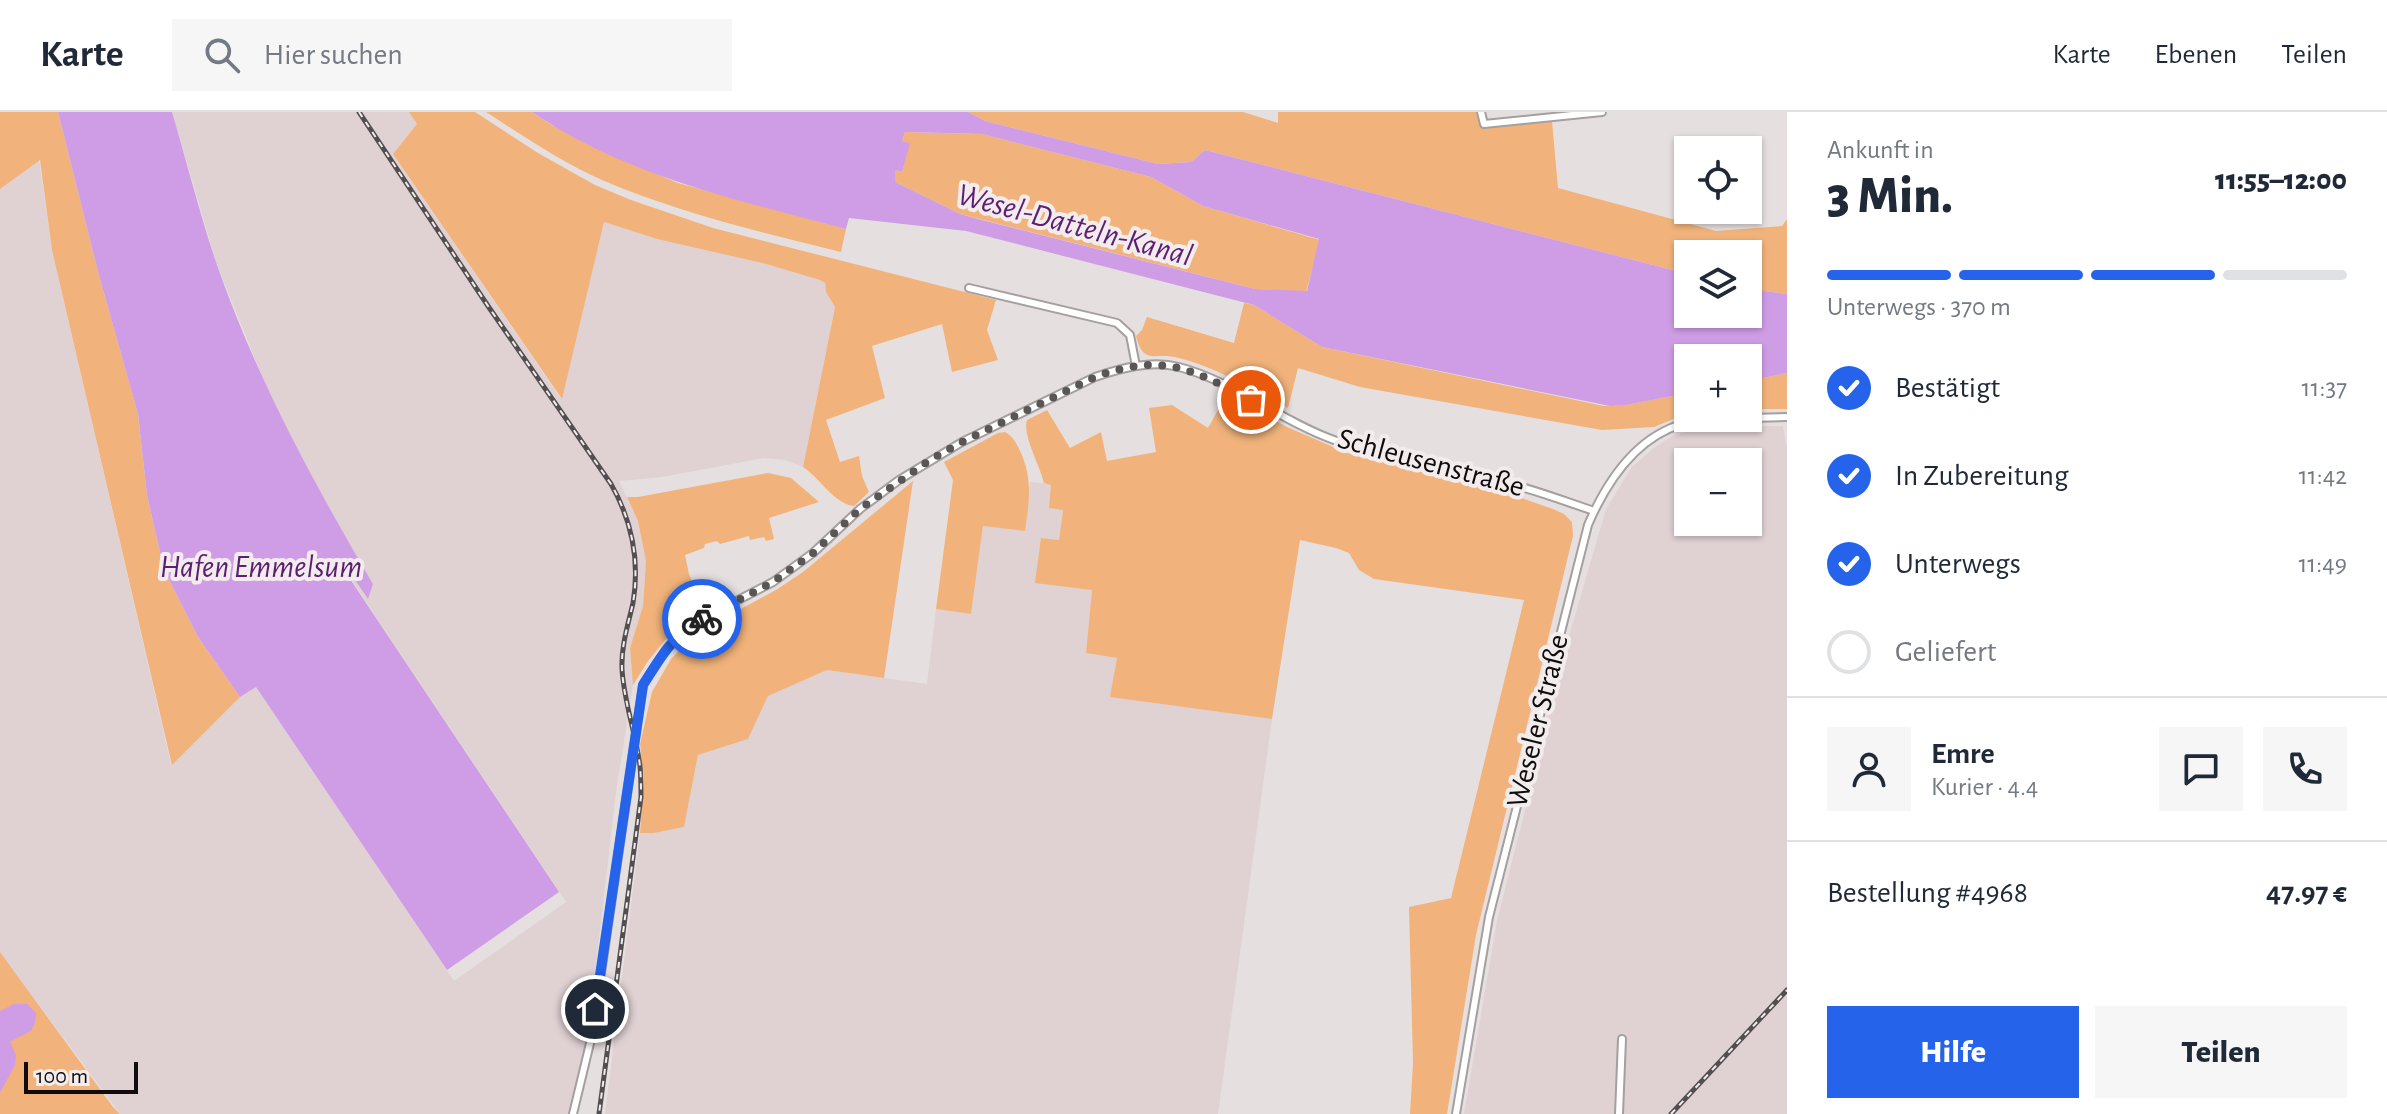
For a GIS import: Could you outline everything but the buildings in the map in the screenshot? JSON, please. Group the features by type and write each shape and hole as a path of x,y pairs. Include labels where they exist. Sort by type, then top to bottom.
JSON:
{"street":[{"path":"1481,112 1484,124 1602,112"},
{"path":"969,288 1117,323 1130,335 1136,366"},
{"name":"Schleusenstraße","path":"573,1114 592,1035 643,685 667,648 696,622 773,582 813,553 860,509 940,454 1095,377 1136,366 1175,366 1195,372 1329,438 1365,450 1544,493 1594,511"},
{"path":"1762,418 1787,417"},
{"name":"Weseler Straße","path":"1456,1114 1489,917 1588,525 1624,463 1659,433 1674,427"},
{"path":"1619,1114 1622,1039"}],"shaded area":[{"path":"0,112 58,112 138,414 147,495 164,570 198,637 240,697 172,765 52,250 40,160 0,189"},
{"path":"172,112 409,112 418,124 393,154 561,399 604,222 657,239 820,280 825,283 826,292 835,307 803,467 785,460 764,458 662,477 619,481 638,521 646,561 643,606 630,648 633,685 616,792 588,1034 570,1114 120,1114 0,952 0,189 39,159 52,250 171,764 240,697 256,687 454,981 566,902 350,578 353,576 367,598 373,584 320,494 269,393 217,265"},
{"path":"409,112 475,112 538,153 595,185 631,200 713,228 996,300 987,330 998,360 952,372 942,324 872,346 885,398 826,420 840,462 859,456 862,476 869,492 854,506 846,504 803,467 835,307 826,292 825,283 766,264 657,239 604,222 562,399 393,154 417,124"},
{"path":"486,112 532,112 614,156 678,183 846,229 841,252 720,221 631,192 572,165"},
{"path":"968,112 1243,112 1278,123 1278,112 1478,112 1481,127 1552,121 1558,188 1674,220 1674,224 1690,224 1716,231 1782,226 1787,219 1787,294 1762,291 1762,240 1674,240 1674,270 1205,150 1191,162 1158,164 985,121"},
{"path":"905,132 982,134 1151,177 1203,206 1320,240 1306,292 1255,289 960,214 895,182 895,170 902,172 909,143 902,141"},
{"path":"1244,303 1254,305 1322,347 1604,406 1674,396 1674,419 1654,427 1602,430 1360,387 1298,368 1288,408 1207,367 1171,356 1147,355 1139,346 1136,336 1147,317 1234,343"},
{"path":"1787,373 1787,409 1762,409 1762,378"},
{"path":"1227,394 1287,427 1347,453 1510,494 1553,509 1572,522 1573,536 1476,935 1447,1114 1410,1114 1413,1063 1409,907 1451,898 1524,600 1374,579 1359,570 1349,553 1300,540 1272,719 1110,697 1117,658 1086,653 1092,590 1035,583 1041,538 1059,540 1063,510 1049,508 1051,485 1044,483 1029,442 1027,420 1047,410 1070,448 1101,432 1107,461 1156,452 1149,408 1172,405 1208,428"},
{"path":"1762,426 1783,426 1787,449 1787,1114 1464,1114 1497,921 1569,636 1606,509 1632,467 1671,437 1687,432 1762,432"},
{"path":"1005,432 1016,443 1027,472 1029,501 1025,531 983,526 971,614 936,609 953,480 944,462"},
{"path":"768,473 791,478 819,502 769,518 774,539 766,541 764,537 750,540 749,536 720,544 717,541 685,555 696,591 668,606 667,613 676,627 633,685 630,648 643,606 646,561 638,521 627,497"},
{"path":"913,481 884,678 827,670 768,696 748,739 698,755 684,827 640,833 644,779 640,744 652,692 671,659 698,632 803,572"},
{"path":"1030,482 1051,484 1063,509 1059,540 1041,538 1092,589 1086,653 1117,658 1111,697 1272,719 1218,1114 605,1114 640,833 684,827 698,755 748,739 768,696 827,670 927,684 936,609 971,614 983,526 1025,531"},
{"path":"0,952 113,1107 120,1114 0,1114"}],"water":[{"name":"Hafen Emmelsum","path":"58,112 172,112 232,307 287,428 373,584 368,599 353,577 350,579 559,892 447,970 256,687 240,697 198,637 164,570 147,495 138,414"},
{"path":"532,112 968,112 985,121 1158,164 1191,162 1205,150 1674,270 1674,328 1762,328 1762,291 1787,294 1787,373 1762,378 1762,344 1674,344 1674,396 1610,406 1322,347 1254,305 966,231 849,218 846,229 684,184 606,153","holes":["905,132 982,134 1151,177 1203,206 1319,239 1307,291 1255,289 960,214 895,182 895,170 902,172 910,143 902,141"]},
{"path":"14,1004 27,1004 36,1013 35,1020 29,1032 10,1042 16,1055 15,1065 0,1093 0,1011"}],"railway":[{"path":"359,112 611,484 629,527 635,557 635,587 622,669 640,766 641,797 599,1114"},
{"path":"1671,1114 1787,990"}],"way so far":[{"path":"702,619 773,582 813,553 860,509 930,460 1095,377 1136,366 1175,366 1195,372 1251,400"}],"route":[{"path":"595,1009 643,685 667,648 702,619"}],"water label":[{"name":"Wesel-Datteln-Kanal","path":"1075,225"}]}
